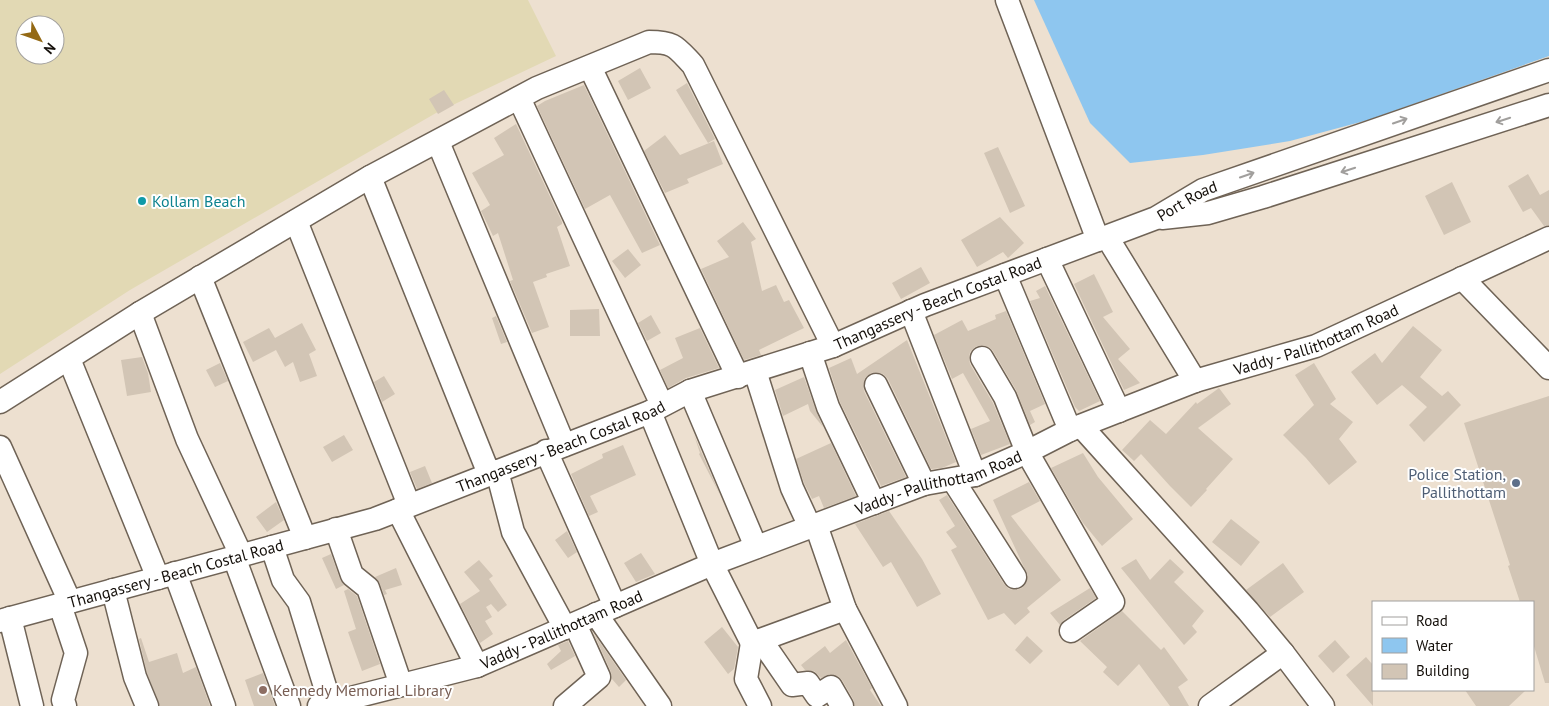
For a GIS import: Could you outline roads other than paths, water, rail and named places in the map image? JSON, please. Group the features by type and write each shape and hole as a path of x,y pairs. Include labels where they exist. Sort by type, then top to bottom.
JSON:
{"street":[{"path":"1006,0 1102,238 1195,381"},
{"path":"0,402 200,277 370,177 537,88 649,42 664,42 676,47 693,65 833,346"},
{"path":"590,67 746,374 792,488 813,526 846,609 896,706"},
{"name":"Port Road","path":"1156,218 1203,190 1549,70"},
{"path":"519,98 656,408 712,564 756,641 792,685 808,683 817,696 831,687 842,706"},
{"name":"Port Road","path":"1156,218 1208,213 1549,105"},
{"path":"438,142 555,448 605,610 660,706"},
{"path":"370,177 493,472 513,532 599,677 565,706"},
{"name":"Thangassery - Beach Costal Road","path":"5,620 375,519 656,408 690,391 833,346 911,311 1156,218"},
{"path":"296,221 403,508 477,666"},
{"name":"Vaddy - Pallithottam Road","path":"324,705 477,666 712,564 756,547 924,484 975,475 1076,428 1195,381 1316,346 1549,238"},
{"path":"1047,259 1119,411"},
{"path":"1005,275 1076,428 1248,611 1323,706"},
{"path":"200,277 306,538"},
{"path":"1462,278 1549,368"},
{"path":"911,311 975,475"},
{"path":"140,314 187,439 237,556 289,706"},
{"path":"810,353 828,407 874,503"},
{"path":"982,358 1005,397 1027,452 1113,602 1071,631"},
{"path":"69,359 224,706"},
{"path":"876,385 924,484"},
{"path":"690,391 756,547"},
{"path":"0,447 65,604 76,653 62,700 65,706"},
{"path":"953,480 1014,577"},
{"path":"336,530 352,575 368,588 401,685"},
{"path":"272,547 283,580 298,602 324,705"},
{"path":"113,590 135,677 147,706"},
{"path":"756,641 846,609"},
{"path":"5,620 32,706"},
{"path":"756,641 746,679 760,706"},
{"path":"1210,706 1283,653"}],"water":[{"path":"1034,0 1549,0 1549,56 1368,120 1290,141 1203,155 1130,163 1090,123"}],"place":[{"name":"Kollam Beach","path":"142,201"},
{"name":"Police Station, Pallithottam","path":"1516,483"},
{"name":"Kennedy Memorial Library","path":"263,690"}]}
